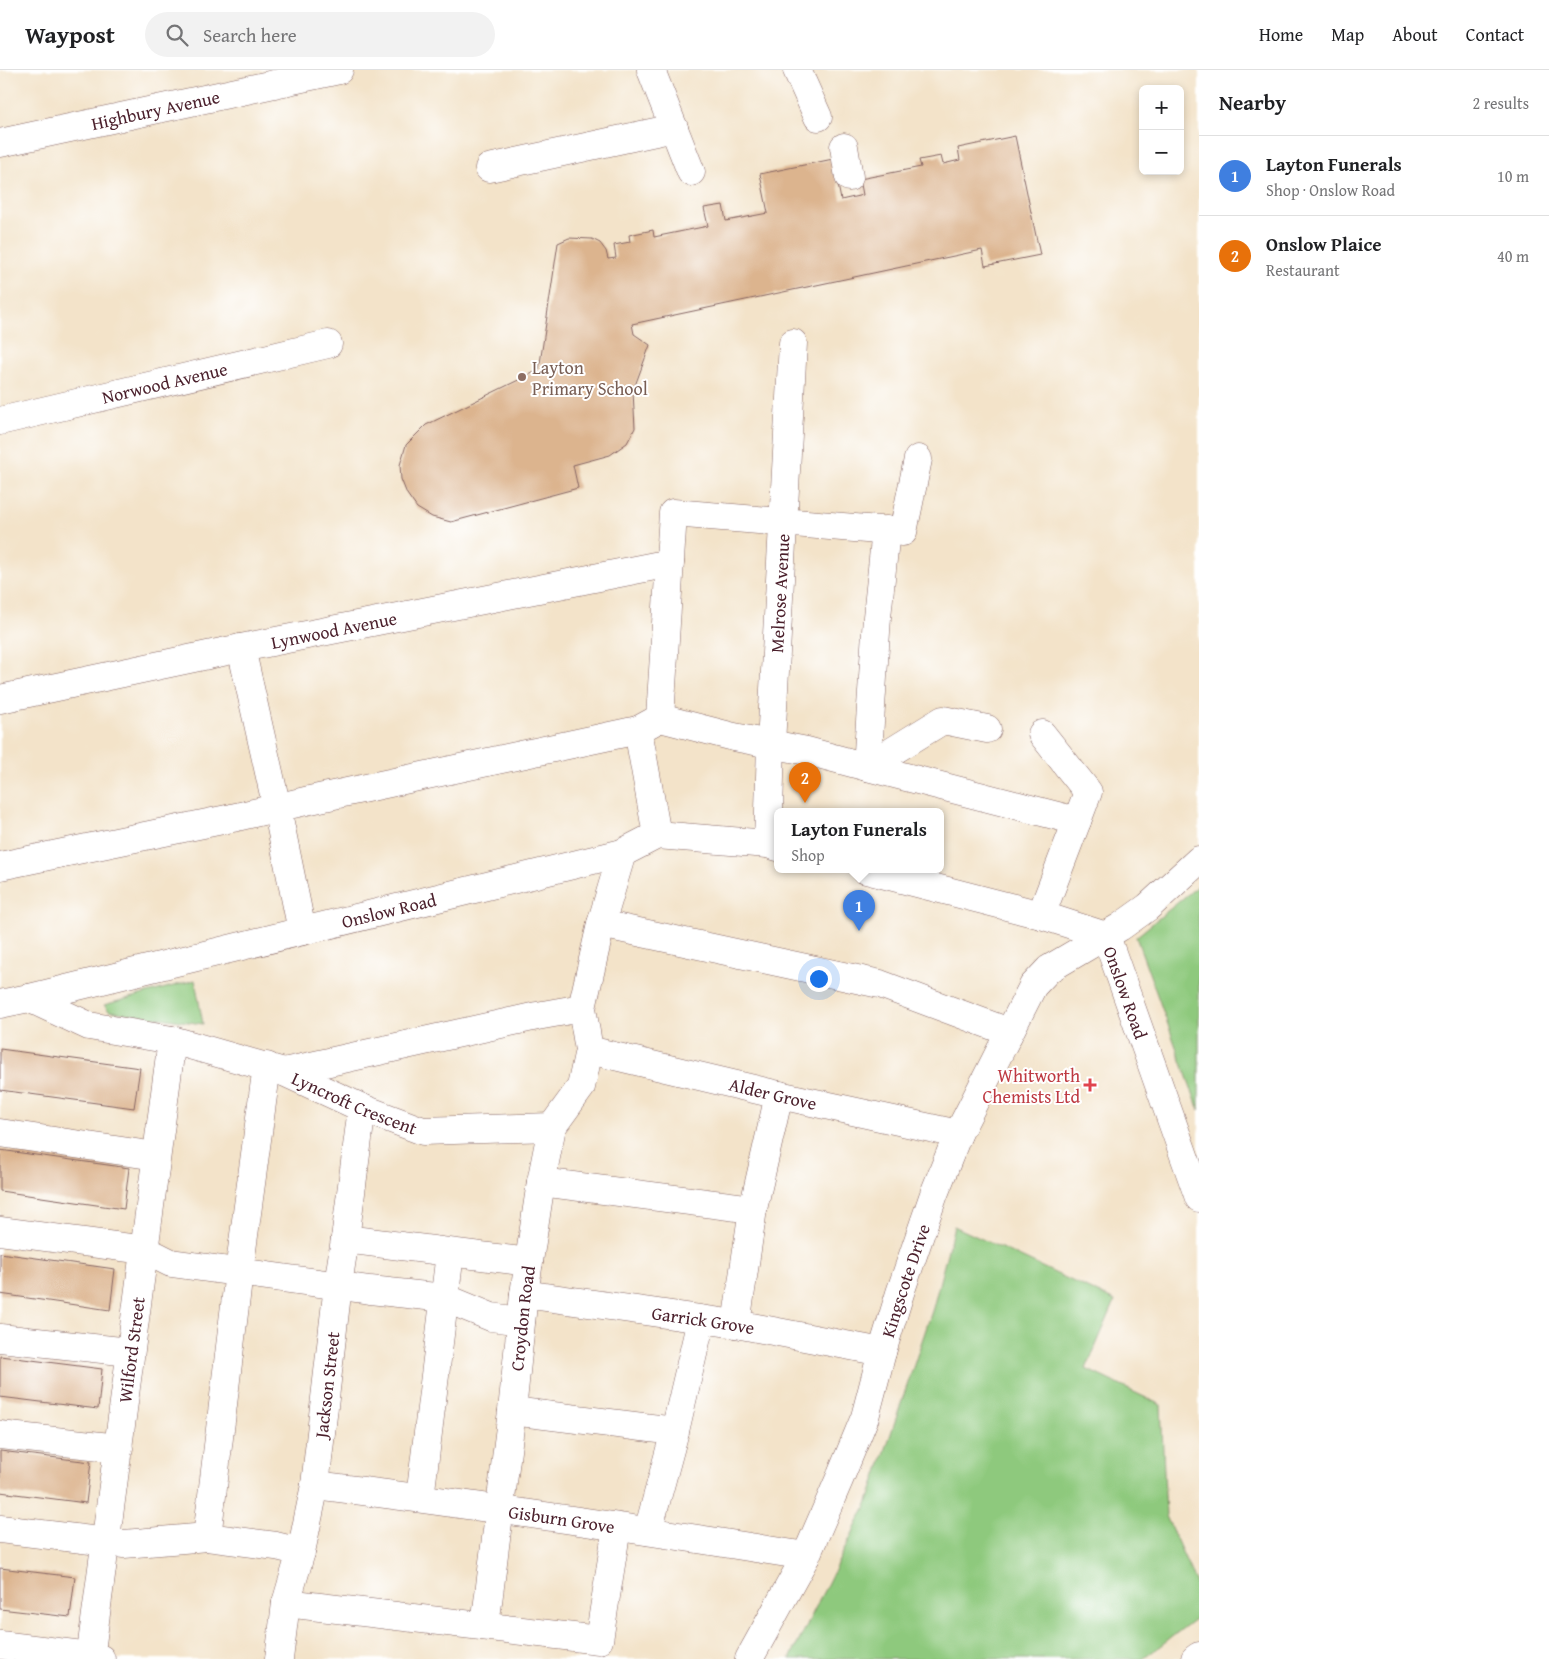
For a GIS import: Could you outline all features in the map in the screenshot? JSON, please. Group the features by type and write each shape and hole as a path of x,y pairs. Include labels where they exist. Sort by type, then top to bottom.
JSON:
{"street":[{"name":"Highbury Avenue","path":"0,143 339,70"},
{"path":"651,70 690,172"},
{"path":"797,70 818,118"},
{"path":"489,168 674,128"},
{"path":"844,147 849,177"},
{"name":"Melrose Avenue","path":"773,846 771,744 793,343"},
{"name":"Norwood Avenue","path":"0,420 328,344"},
{"path":"773,846 657,835 649,724 670,563 673,513 903,532 918,459"},
{"path":"867,767 877,617 886,530"},
{"name":"Lynwood Avenue","path":"0,699 241,648 670,563"},
{"path":"241,648 277,808 302,932"},
{"path":"867,767 943,720 987,729"},
{"path":"0,866 277,808 649,724 734,737 807,751 1077,820"},
{"path":"1041,915 1088,792 1042,734"},
{"name":"Onslow Road","path":"0,1004 622,853 657,835"},
{"path":"552,1127 581,1087 588,1050 582,1008 601,924 622,853"},
{"name":"Kingscote Drive","path":"749,1659 806,1556 865,1417 900,1293 934,1194 958,1134 1033,986 1049,968 1106,936 1148,907 1199,860"},
{"name":"Onslow Road","path":"878,873 1041,915 1106,936 1199,1198"},
{"path":"601,924 880,984 1009,1032"},
{"name":"Lyncroft Crescent","path":"29,998 89,1026 172,1040 276,1069 362,1108 423,1131 552,1127"},
{"path":"207,1537 239,1272 276,1069 582,1008"},
{"name":"Wilford Street","path":"94,1658 105,1543 172,1040"},
{"name":"Alder Grove","path":"588,1050 779,1095 958,1134"},
{"path":"736,1324 753,1209 779,1095"},
{"name":"Jackson Street","path":"279,1659 286,1603 301,1552 315,1485 338,1286 362,1108"},
{"name":"Croydon Road","path":"484,1626 512,1412 524,1294 541,1182 552,1127"},
{"path":"0,1133 156,1156"},
{"path":"541,1182 753,1209"},
{"path":"0,1231 145,1250 171,1263 338,1286 445,1298 491,1317 521,1321"},
{"path":"345,1239 530,1262"},
{"path":"420,1498 450,1253"},
{"name":"Garrick Grove","path":"524,1294 736,1324 882,1352"},
{"path":"648,1530 702,1320"},
{"path":"0,1338 130,1352"},
{"path":"512,1412 675,1431"},
{"path":"0,1435 119,1448"},
{"name":"Gisburn Grove","path":"315,1485 648,1530 806,1556"},
{"path":"286,1603 599,1640 617,1527"},
{"path":"0,1529 124,1544 207,1537 276,1546 301,1552"},
{"path":"0,1645 94,1658"},
{"path":"1195,1659 1199,1656"}],"green space":[{"path":"1199,885 1199,1110 1136,937"},
{"path":"195,980 203,1024 109,1011 104,1005"},
{"path":"954,1226 1115,1301 1086,1369 1161,1405 1166,1516 1199,1590 1199,1616 1143,1659 790,1659 868,1502 933,1308"}],"building":[{"path":"1015,136 1040,255 985,266 982,250 632,324 634,334 650,345 633,391 635,428 627,443 610,455 573,465 578,488 451,522 432,517 417,508 407,494 401,479 400,465 406,445 426,425 539,370 558,243 569,238 592,239 600,243 606,251 608,259 616,258 614,245 630,242 629,235 653,230 654,237 708,226 704,208 723,205 726,221 768,213 760,174 833,159 841,200 863,195 860,179 921,167 919,160 941,156 943,164 960,160 958,148"},
{"path":"0,1049 140,1068 134,1108 0,1090"},
{"path":"0,1150 129,1168 124,1209 0,1191"},
{"path":"0,1253 115,1269 110,1310 0,1294"},
{"path":"0,1356 102,1369 98,1409 0,1397"},
{"path":"0,1451 91,1462 86,1503 0,1492"},
{"path":"0,1568 75,1577 70,1617 0,1609"}],"place":[{"name":"Layton Primary School","path":"522,377"},
{"name":"Onslow Plaice","path":"805,803"},
{"name":"Layton Funerals","path":"859,931"},
{"name":"Whitworth Chemists Ltd","path":"1090,1085"}]}
